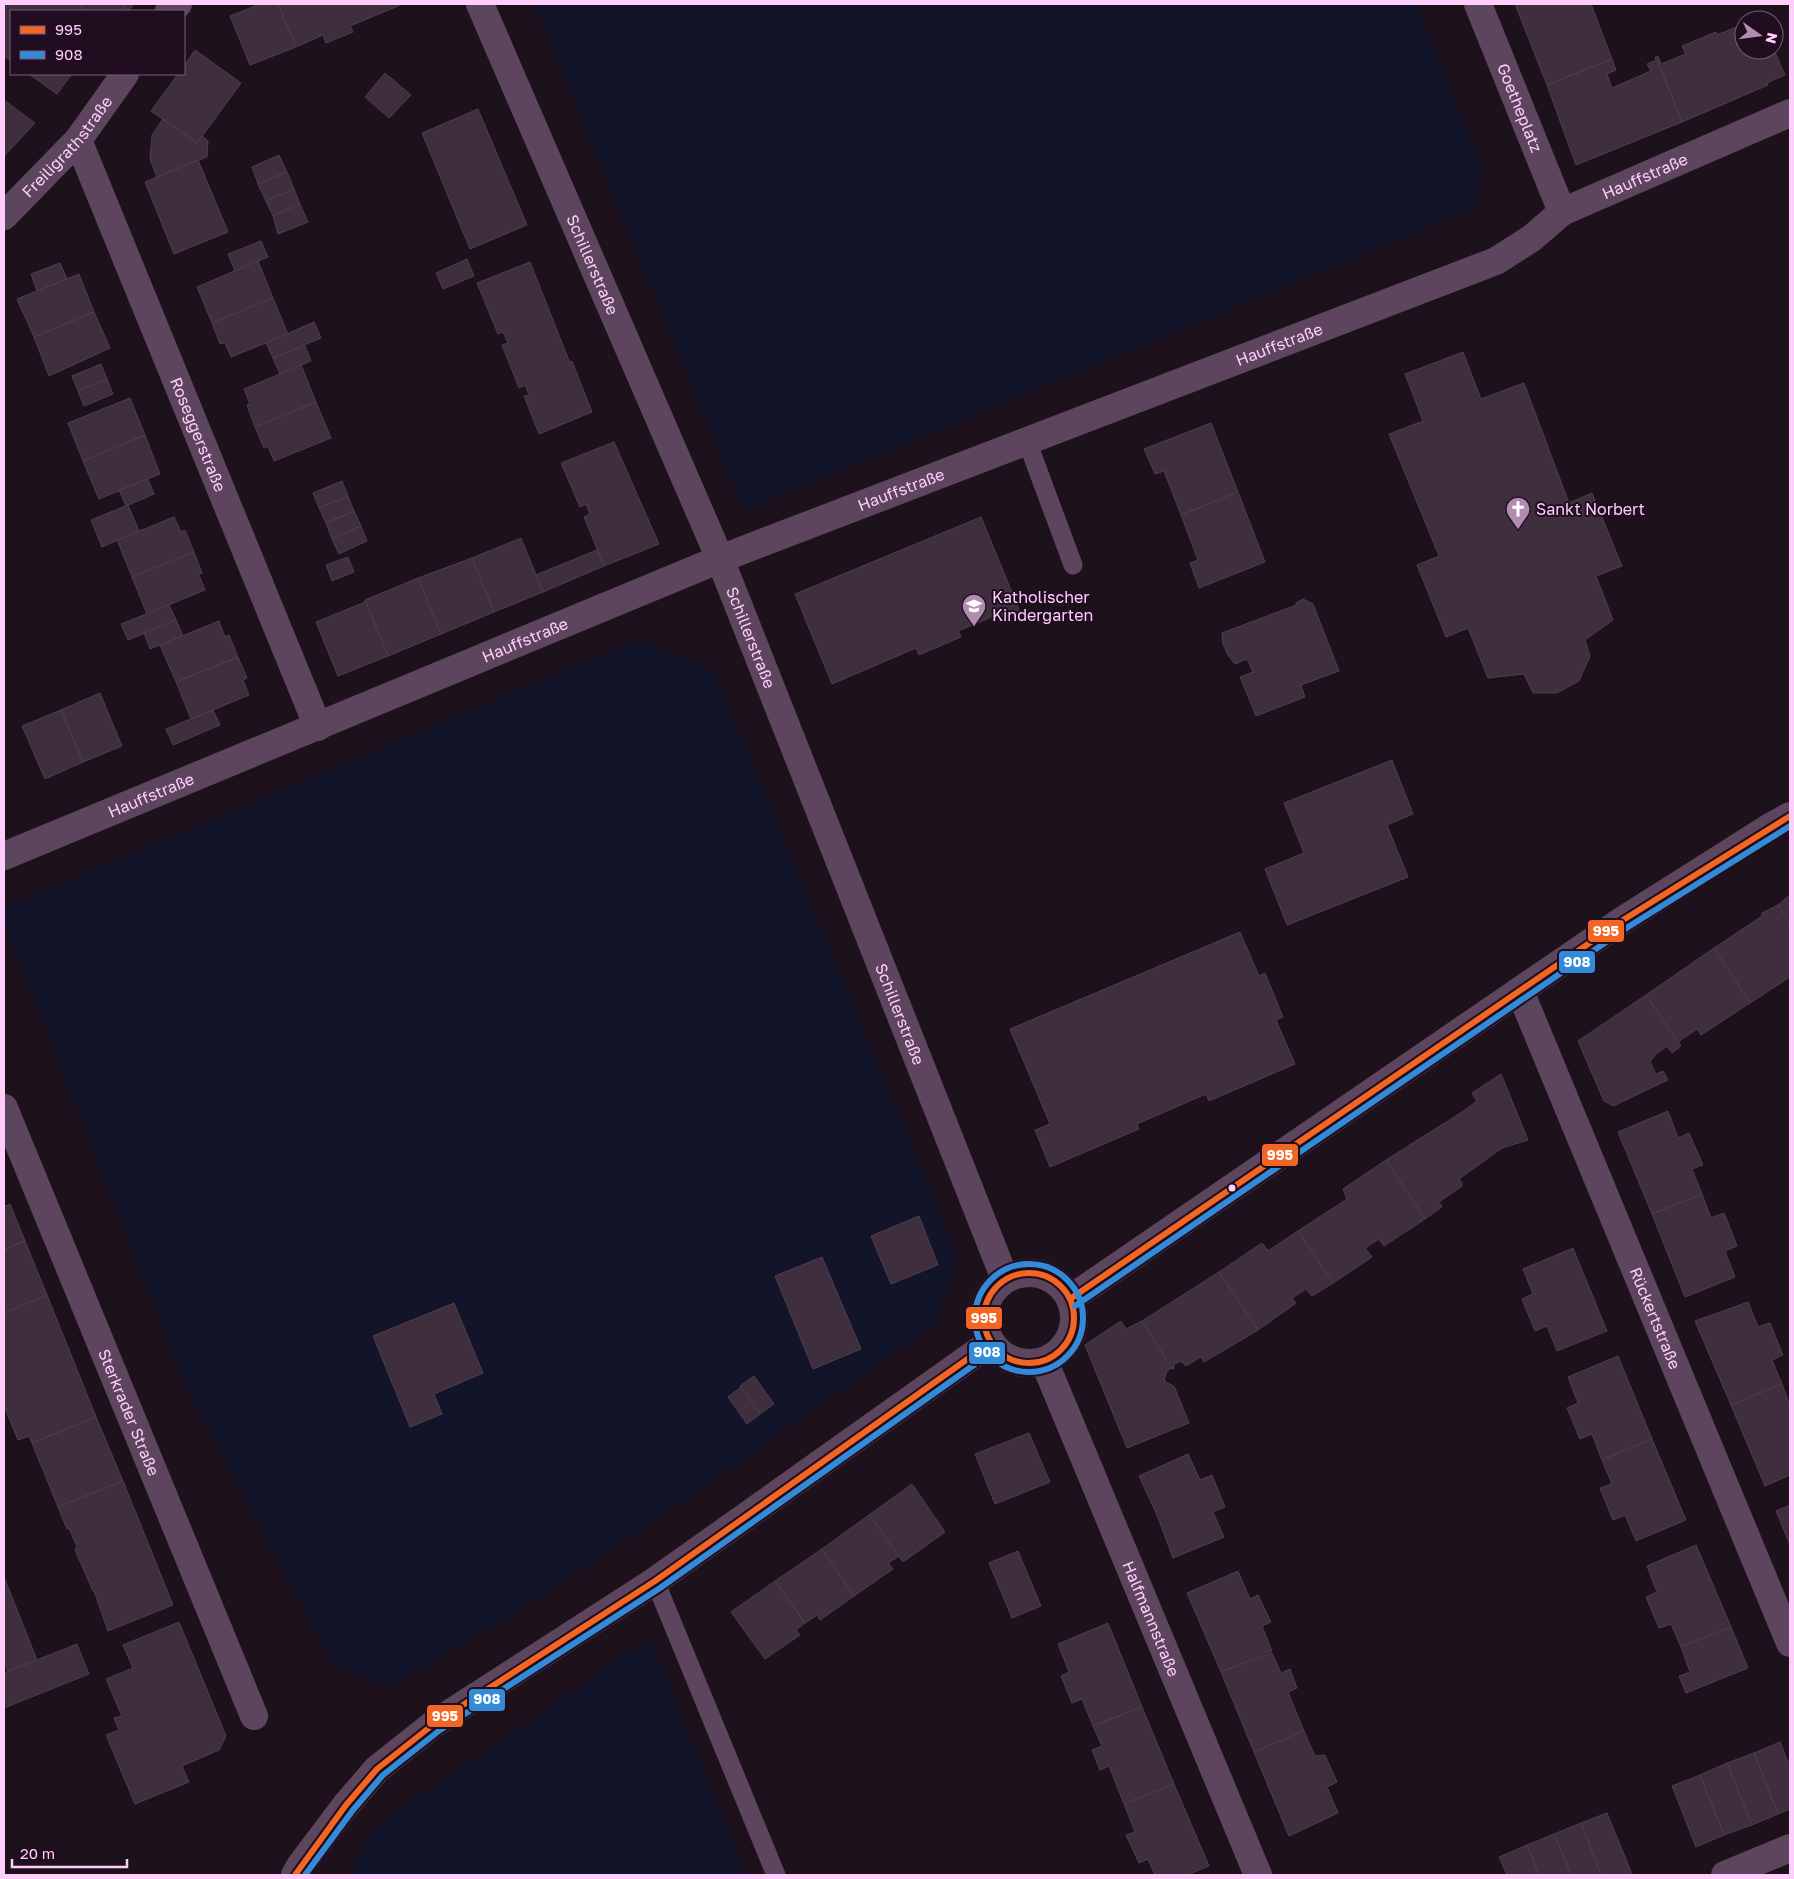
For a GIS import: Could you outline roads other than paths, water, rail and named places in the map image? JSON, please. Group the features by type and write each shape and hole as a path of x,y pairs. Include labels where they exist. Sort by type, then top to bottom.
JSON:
{"street":[{"name":"Schillerstraße","path":"480,4 720,559 1005,1279"},
{"name":"Goetheplatz","path":"1478,4 1562,212"},
{"name":"Freiligrathstraße","path":"4,216 78,140 124,75"},
{"name":"Hauffstraße","path":"4,856 720,559 1496,261 1532,238 1562,212 1790,114"},
{"name":"Roseggerstraße","path":"78,140 318,727"},
{"path":"1070,1298 1624,920 1790,816"},
{"name":"Rückertstraße","path":"1520,991 1790,1643"},
{"name":"Sterkrader Straße","path":"4,1108 254,1716"},
{"path":"1020,1272 1036,1272 1050,1277 1062,1286 1070,1298 1074,1313 1073,1328 1067,1342 1057,1353 1044,1361 1029,1363 1014,1361 1001,1354 990,1343 984,1329 983,1314 986,1300 995,1287 1005,1279 1020,1272"},
{"path":"296,1875 300,1866 346,1805 377,1769 435,1723 655,1581 990,1343"},
{"name":"Halfmannstraße","path":"1044,1361 1258,1875"},
{"path":"1726,1875 1790,1848"}],"lane":[{"path":"1027,441 1072,565"},
{"path":"655,1581 776,1875"}],"place":[{"name":"Sankt Norbert","path":"1518,530"},
{"name":"Katholischer Kindergarten","path":"974,627"}]}
